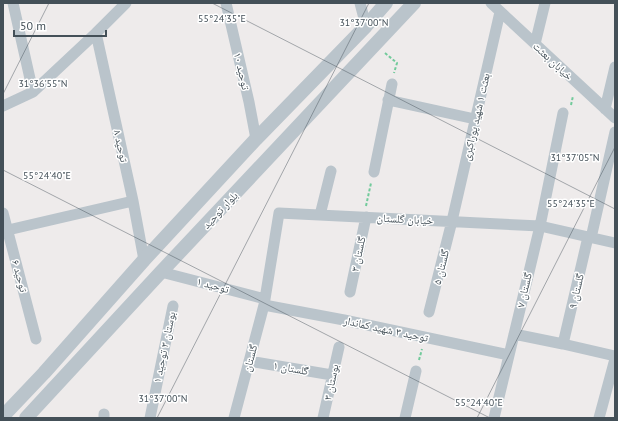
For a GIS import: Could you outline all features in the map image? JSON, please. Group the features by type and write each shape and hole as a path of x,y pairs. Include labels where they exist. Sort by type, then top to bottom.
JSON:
{"street":[{"path":"13,3 33,92"},
{"path":"3,106 33,92 126,3"},
{"name":"توحید ۱۰","path":"226,3 256,139"},
{"path":"360,3 366,26"},
{"name":"بلوار توحید","path":"8,415 29,388 144,260 256,139 366,26 386,3"},
{"name":"بلوار توحید","path":"26,418 414,3"},
{"name":"خیابان بعثت","path":"491,3 615,118"},
{"path":"535,44 545,3"},
{"name":"بعثت ۱ شهید پوراکبری","path":"452,221 500,12"},
{"name":"توحید ۸","path":"96,33 133,201 144,260"},
{"path":"605,108 615,67"},
{"path":"374,172 392,84"},
{"path":"388,100 476,119"},
{"name":"گلستان ۷","path":"494,418 540,226 563,113"},
{"name":"گلستان ۹","path":"563,344 615,132"},
{"path":"320,215 331,171"},
{"path":"8,230 133,201"},
{"name":"توحید ۶","path":"3,213 36,339"},
{"name":"خیابان گلستان","path":"264,302 279,214 540,226 615,243"},
{"name":"گلستان ۳","path":"350,292 365,217"},
{"name":"گلستان ۵","path":"429,312 452,221"},
{"name":"توحید ۱","path":"162,272 264,302"},
{"name":"توحید ۳ شهید کماندار","path":"264,302 509,355"},
{"name":"گلستان","path":"234,418 264,302"},
{"name":"بوستان ۳ توحید ۱","path":"150,418 173,306"},
{"path":"514,334 563,344 615,358 599,418"},
{"name":"بوستان ۳","path":"323,418 339,347"},
{"name":"گلستان ۱","path":"249,361 332,375"},
{"path":"405,418 416,371"},
{"path":"29,388 30,396 40,403"}],"path":[{"path":"376,45 397,63 392,84"},
{"path":"563,113 568,112 577,83"},
{"path":"365,217 374,172"}]}
